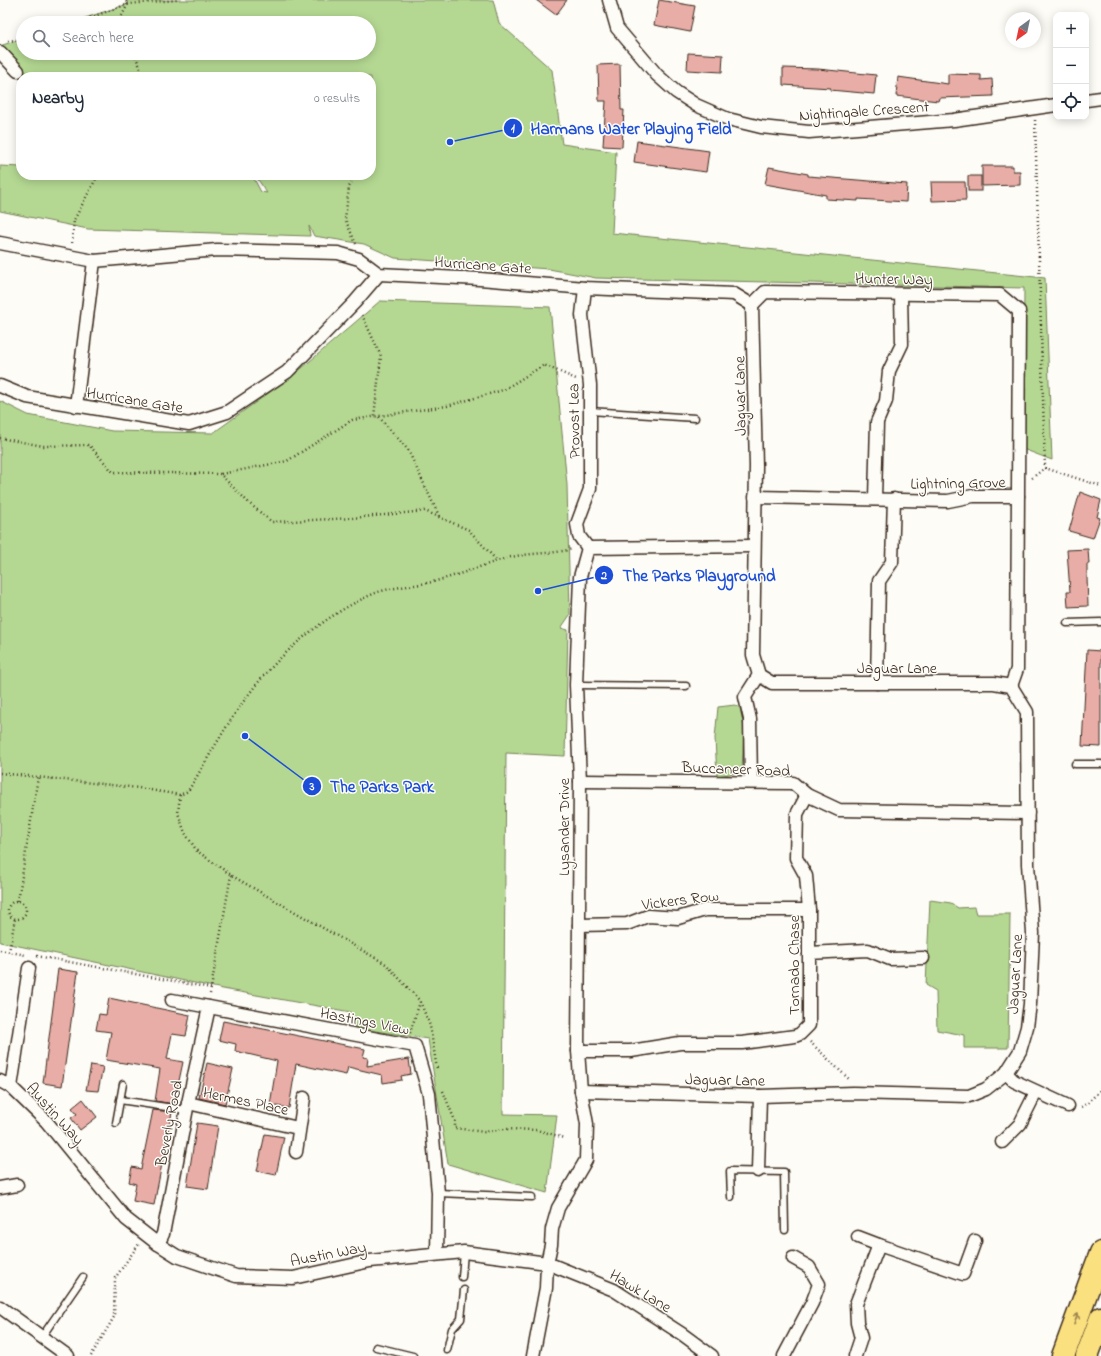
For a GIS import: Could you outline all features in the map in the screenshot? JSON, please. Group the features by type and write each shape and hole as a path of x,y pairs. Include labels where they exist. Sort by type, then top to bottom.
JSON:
{"highway":[{"path":"1063,1356 1101,1252"},
{"path":"1087,1356 1101,1318"}],"street":[{"name":"Nightingale Crescent","path":"609,0 617,28 646,64 676,92 696,105 728,119 761,127 809,132 954,120 1053,105"},
{"path":"0,52 18,71"},
{"path":"1089,100 1101,98"},
{"path":"0,243 71,258 94,261 217,250 338,254 359,259 378,274"},
{"path":"76,406 94,261"},
{"name":"Hurricane Gate","path":"0,386 27,397 189,424 227,412 287,372 356,302 378,274 480,279 585,288"},
{"path":"585,288 734,294 752,305"},
{"name":"Provost Lea","path":"585,288 582,315 590,385 590,489 577,524 579,536 588,548"},
{"name":"Hunter Way","path":"752,305 765,292 1000,295 1019,311 1018,496"},
{"path":"875,499 877,422 886,401 889,371 902,344 901,294"},
{"name":"Jaguar Lane","path":"581,1091 760,1096 853,1093 969,1096 986,1089 1006,1073 1020,1051 1027,1027 1030,1004 1032,933 1028,864 1027,712 1011,686 994,683 772,683 759,676 753,655 755,497 752,305"},
{"name":"Lightning Grove","path":"755,497 948,500 973,496 1018,496 1017,669 1011,686"},
{"path":"878,683 880,581 892,562 894,499"},
{"path":"588,548 754,546"},
{"name":"Lysander Drive","path":"534,1356 546,1288 547,1263 551,1245 552,1229 558,1208 586,1160 587,1124 581,1091 578,1051 580,781 576,685 580,577 588,548"},
{"path":"751,782 750,719 745,697 759,676"},
{"name":"Buccaneer Road","path":"580,781 793,783 807,795 838,810 1028,813"},
{"name":"Tornado Chase","path":"578,1051 631,1051 680,1043 742,1043 800,1034 809,1024 809,910 806,876 796,858 797,814 807,795"},
{"name":"Vickers Row","path":"580,925 627,924 648,916 678,918 705,910 809,910"},
{"path":"809,953 868,950 890,959 923,958"},
{"path":"11,1088 29,968"},
{"name":"Hastings View","path":"172,1000 415,1046 429,1094 438,1193 437,1254"},
{"name":"Beverly Road","path":"158,1244 163,1234 187,1107 209,1007"},
{"path":"1006,1073 1014,1081 1068,1106"},
{"name":"Austin Way","path":"0,1081 11,1088 46,1121 126,1220 176,1256 236,1276 294,1278 370,1261 464,1252 547,1263"},
{"path":"1002,1142 1020,1124 1036,1092"},
{"path":"758,1171 760,1096"},
{"name":"Hermes Place","path":"296,1152 298,1128 304,1098"},
{"name":"Hermes Place","path":"187,1107 298,1128"},
{"path":"0,1188 17,1185"},
{"path":"858,1237 963,1274 975,1241"},
{"path":"855,1356 861,1338 857,1323 856,1304 879,1245"},
{"path":"784,1356 812,1303 819,1284 809,1267 793,1258"},
{"name":"Hawk Lane","path":"547,1263 614,1290 682,1334 712,1356"},
{"path":"0,1308 68,1356"}],"lane":[{"path":"590,411 695,418"},
{"path":"1067,623 1101,622"},
{"path":"576,685 686,686"},
{"path":"1075,764 1101,764"},
{"path":"116,1123 123,1084"},
{"path":"120,1100 187,1107"},
{"path":"730,1198 730,1171 784,1172 785,1230"},
{"path":"438,1193 532,1197"},
{"path":"462,1277 464,1252"},
{"path":"41,1338 82,1277"},
{"path":"447,1350 452,1329 461,1319 464,1290"},
{"path":"376,1347 413,1356"}],"path":[{"path":"125,0 128,4"},
{"path":"95,16 128,4 177,0"},
{"path":"122,16 128,4"},
{"path":"0,42 16,40"},
{"path":"137,60 141,69 140,72"},
{"path":"1035,108 1045,468 1101,486"},
{"path":"71,258 74,220 95,180"},
{"path":"352,180 349,187 345,219 355,238 359,259"},
{"path":"356,302 381,356 374,418"},
{"path":"0,438 42,446 89,446 113,472 220,474 287,461 352,420 374,418 447,406 503,390 544,365 590,385"},
{"path":"378,417 408,450 440,518"},
{"path":"220,474 250,504 272,522 353,518 426,511 469,530 497,561"},
{"path":"0,773 139,788 180,795 188,791 250,693 283,655 328,619 374,594 432,582 505,558 556,554 573,549 588,548"},
{"path":"18,901 38,777"},
{"path":"180,795 178,813 185,833 197,851 231,875 386,964 420,1001 430,1026 439,1076"},
{"path":"209,1007 231,875"},
{"path":"18,901 24,906 26,912 23,917 15,919 10,916 8,907 12,903 18,901"},
{"path":"9,952 15,919"},
{"path":"0,950 211,988"},
{"path":"406,1044 420,1001"},
{"path":"800,1034 853,1084"},
{"path":"441,1083 455,1121 455,1128 484,1132 505,1129 537,1130 565,1138"},
{"path":"1068,1106 1077,1109 1088,1103 1101,1089"},
{"path":"91,1356 114,1317 115,1278 141,1241"}],"green space":[{"path":"126,0 493,0 499,23 552,70 562,144 616,152 612,233 1045,278 1052,460 1023,449 1024,288 596,278 549,269 395,258 364,244 314,236 309,226 310,236 88,229 0,211 0,166 16,167 16,180 255,180 261,192 267,193 258,180 376,180 376,72 21,72 18,71 0,52 0,46 16,40 16,60 376,60 376,16 91,16 128,4"},
{"path":"380,301 550,307 567,485 570,615 561,628 568,630 565,756 506,753 503,1114 557,1115 547,1193 448,1164 428,1039 355,1028 351,1012 223,989 0,942 0,401 28,415 112,431 213,433 295,374"},
{"path":"735,705 740,708 744,727 742,772 717,776 715,738 718,707"},
{"path":"930,900 951,903 958,908 974,907 976,914 1010,914 1008,1048 964,1048 964,1035 937,1030 936,991 926,985"}],"building":[{"path":"536,0 567,0 556,15"},
{"path":"659,0 695,6 690,32 654,25"},
{"path":"688,53 723,55 722,72 687,70"},
{"path":"620,64 621,110 624,110 622,147 603,146 606,101 599,101 598,65"},
{"path":"783,68 818,69 876,75 874,94 830,90 831,88 783,85"},
{"path":"948,74 981,75 981,80 992,79 993,96 939,98 938,101 896,96 898,77 948,84"},
{"path":"637,141 709,151 706,172 634,162"},
{"path":"982,166 1013,166 1013,171 1020,171 1020,185 982,186"},
{"path":"769,167 808,174 808,176 907,184 906,202 826,199 826,195 765,184"},
{"path":"968,176 981,176 981,191 968,191"},
{"path":"931,182 965,182 966,200 932,201"},
{"path":"1080,492 1101,500 1097,517 1100,518 1093,538 1069,531"},
{"path":"1088,549 1088,606 1068,607 1067,592 1070,592 1067,550"},
{"path":"1087,650 1101,651 1101,747 1082,746"},
{"path":"58,969 78,972 62,1086 43,1083"},
{"path":"109,998 190,1015 186,1036 172,1034 167,1059 183,1062 174,1104 155,1101 160,1069 106,1060 111,1032 96,1030 99,1014 106,1015"},
{"path":"223,1021 365,1049 363,1057 368,1058 367,1066 409,1059 411,1074 401,1076 402,1080 383,1083 382,1075 348,1067 346,1075 296,1064 289,1108 270,1105 277,1061 235,1051 236,1044 219,1040"},
{"path":"207,1063 233,1069 225,1104 199,1098"},
{"path":"91,1065 103,1067 98,1091 86,1090"},
{"path":"83,1099 97,1117 80,1130 71,1118 77,1114 72,1108"},
{"path":"153,1110 172,1112 154,1205 133,1201 136,1184 129,1182 132,1167 141,1169"},
{"path":"197,1123 218,1126 208,1189 187,1186"},
{"path":"265,1134 284,1137 276,1175 257,1171"}],"place":[{"name":"Harmans Water Playing Field","path":"450,142"},
{"name":"The Parks Playground","path":"538,591"},
{"name":"The Parks Park","path":"245,736"}]}
